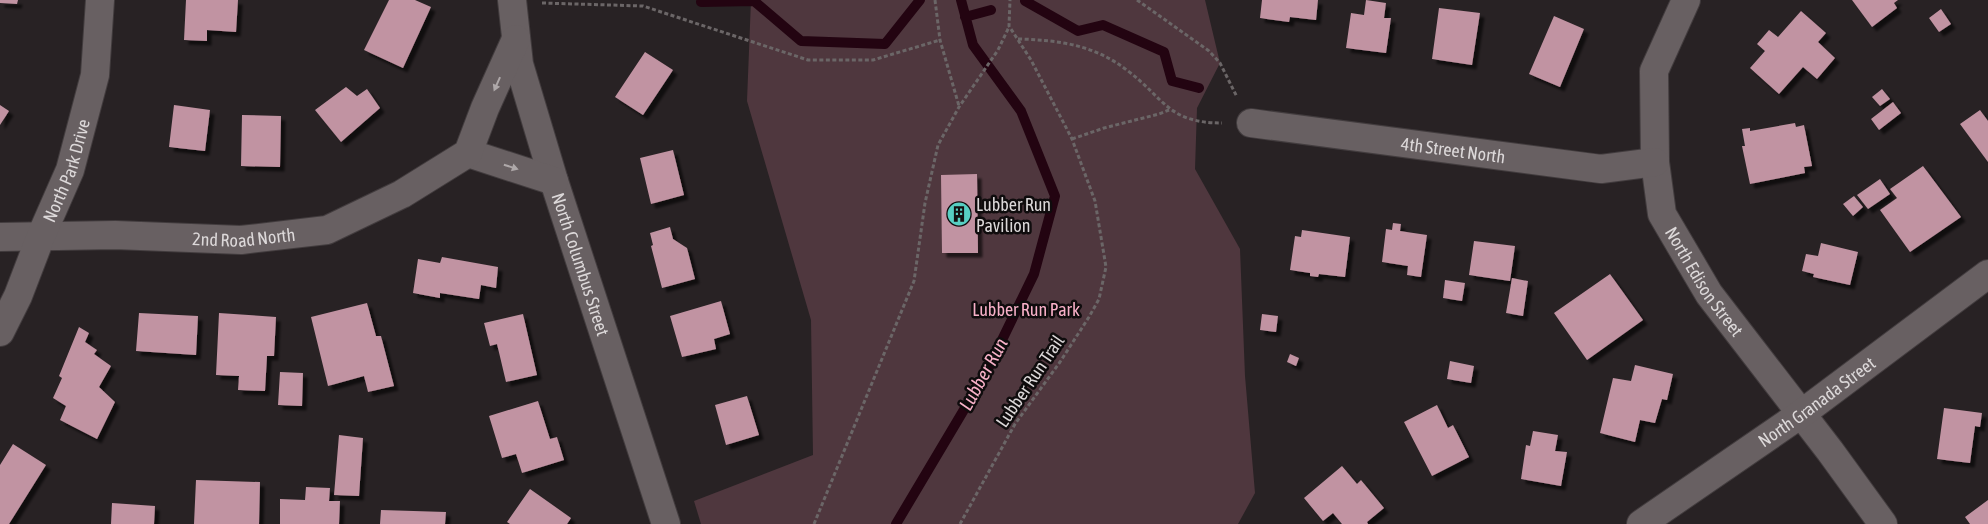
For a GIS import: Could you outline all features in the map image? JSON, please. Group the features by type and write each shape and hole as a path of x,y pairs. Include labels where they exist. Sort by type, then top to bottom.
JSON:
{"street":[{"name":"North Park Drive","path":"0,332 18,296 41,236 70,170 95,75 100,0"},
{"name":"North Columbus Street","path":"512,0 520,64 554,180 666,524"},
{"name":"North Edison Street","path":"1686,0 1654,71 1655,162 1662,214 1709,294 1800,414 1830,450 1883,524"},
{"path":"516,39 485,108 468,153 554,180"},
{"name":"4th Street North","path":"1251,124 1601,169 1655,162"},
{"name":"2nd Road North","path":"0,237 115,235 241,240 326,230 402,194 468,153"},
{"name":"North Granada Street","path":"1641,524 1800,414 1988,274"}],"path":[{"path":"512,0 643,6 808,60 873,60 940,40"},
{"path":"934,0 940,40 959,107"},
{"path":"814,524 914,281 926,203 938,145 959,107 998,50 1010,26 1010,0"},
{"path":"1018,39 1051,40 1072,44 1095,52 1128,71 1169,110 1202,124 1251,124 1220,63 1209,51 1137,0"},
{"name":"Lubber Run Trail","path":"960,524 1015,424 1060,362 1099,299 1106,267 1094,201 1072,140 1031,60 1010,26"},
{"path":"1072,140 1104,128 1169,110"}],"green space":[{"name":"Lubber Run Park","path":"751,0 1205,0 1220,63 1197,108 1195,169 1240,249 1245,376 1255,493 1238,524 701,524 694,501 813,455 811,320 747,101"}],"building":[{"path":"0,0 18,0 17,4 0,3"},
{"path":"186,0 238,0 236,32 207,30 207,41 184,40"},
{"path":"389,0 415,0 431,7 403,68 364,50"},
{"path":"1262,0 1318,0 1316,20 1290,17 1289,22 1260,18"},
{"path":"1366,0 1386,3 1384,18 1391,18 1386,53 1346,48 1351,13 1364,15"},
{"path":"1852,0 1898,0 1894,3 1897,8 1872,27"},
{"path":"1439,8 1480,13 1472,65 1432,59"},
{"path":"1941,9 1951,24 1939,32 1929,18"},
{"path":"1801,11 1826,33 1818,42 1835,58 1817,79 1803,67 1779,94 1750,68 1765,51 1757,44 1769,30 1778,37"},
{"path":"1554,16 1584,29 1560,87 1529,74"},
{"path":"645,52 673,70 643,115 615,97"},
{"path":"346,87 357,96 367,89 380,108 341,142 315,110"},
{"path":"1882,89 1890,99 1880,106 1872,97"},
{"path":"1893,102 1901,113 1879,130 1871,119"},
{"path":"0,105 9,111 0,125"},
{"path":"174,105 210,110 205,151 169,147"},
{"path":"1980,110 1988,121 1988,162 1960,124"},
{"path":"242,115 281,116 280,167 241,166"},
{"path":"1795,123 1796,127 1804,125 1812,166 1804,167 1805,173 1750,184 1742,146 1745,146 1742,129 1750,128 1750,131"},
{"path":"673,150 684,195 651,204 640,158"},
{"path":"1923,166 1961,217 1910,252 1880,210 1897,198 1890,189"},
{"name":"Lubber Run Pavilion","path":"977,174 978,253 942,253 941,175"},
{"path":"1880,179 1890,194 1868,209 1857,195"},
{"path":"1854,196 1863,207 1853,216 1843,204"},
{"path":"1393,223 1401,224 1400,231 1427,235 1421,277 1407,275 1408,266 1382,262 1386,229 1392,230"},
{"path":"670,227 673,239 687,248 695,279 662,288 651,246 653,245 650,233"},
{"path":"1302,230 1350,237 1345,277 1319,274 1318,277 1310,276 1310,273 1290,270 1295,236 1301,237"},
{"path":"1474,241 1515,246 1510,281 1469,275"},
{"path":"1821,243 1858,252 1850,285 1813,277 1814,274 1802,271 1806,254 1818,256"},
{"path":"442,257 498,267 496,288 481,285 479,299 440,293 440,298 413,293 418,259 440,263"},
{"path":"1610,274 1643,320 1587,360 1554,313"},
{"path":"1512,278 1528,281 1523,316 1506,313"},
{"path":"1445,280 1465,283 1462,301 1443,298"},
{"path":"721,301 730,334 714,339 716,349 682,357 670,316"},
{"path":"367,303 376,336 381,336 394,386 368,392 364,376 328,386 311,317"},
{"path":"139,313 198,316 196,355 136,351"},
{"path":"219,313 276,317 274,356 267,356 265,391 238,390 239,376 216,375"},
{"path":"523,314 537,375 506,382 497,344 490,346 484,323"},
{"path":"1262,314 1278,316 1276,332 1260,330"},
{"path":"79,327 89,333 85,342 97,350 94,354 111,366 99,387 115,402 97,439 60,420 66,406 53,398 62,378 59,376"},
{"path":"1290,354 1299,358 1296,366 1287,362"},
{"path":"1450,361 1474,366 1471,383 1447,379"},
{"path":"1635,365 1673,374 1667,400 1662,399 1655,423 1640,420 1635,442 1600,433 1613,378 1631,381"},
{"path":"280,372 303,373 302,406 278,405"},
{"path":"747,396 759,435 726,445 715,405"},
{"path":"538,401 550,439 557,437 564,460 522,473 516,454 502,458 489,416"},
{"path":"1437,405 1448,428 1453,425 1469,457 1432,476 1404,422"},
{"path":"1944,408 1982,413 1980,427 1975,426 1970,463 1937,459"},
{"path":"1533,431 1558,435 1555,451 1567,452 1561,486 1521,479 1526,445 1530,446"},
{"path":"339,435 363,438 359,496 334,495"},
{"path":"13,444 46,465 9,524 0,524 0,465"},
{"path":"1342,466 1357,484 1361,480 1384,508 1367,522 1368,524 1342,524 1333,513 1323,521 1304,498"},
{"path":"196,480 260,482 259,524 194,524"},
{"path":"306,487 330,488 329,501 340,501 339,524 280,524 280,499 305,500"},
{"path":"530,489 571,518 567,524 510,524 507,522"},
{"path":"1988,500 1988,524 1970,524 1965,517"},
{"path":"112,503 155,506 154,524 111,524"},
{"path":"381,510 446,512 445,524 380,524"}],"waterway":[{"path":"701,2 754,1 801,41 885,44 920,0"},
{"name":"Lubber Run","path":"896,524 987,371 1034,274 1055,196 1021,111 973,45 961,0"},
{"path":"1025,1 1078,31 1103,25 1164,52 1172,81 1199,88"},
{"path":"965,17 991,10"}],"place":[{"name":"Lubber Run Pavilion","path":"959,214"}]}
